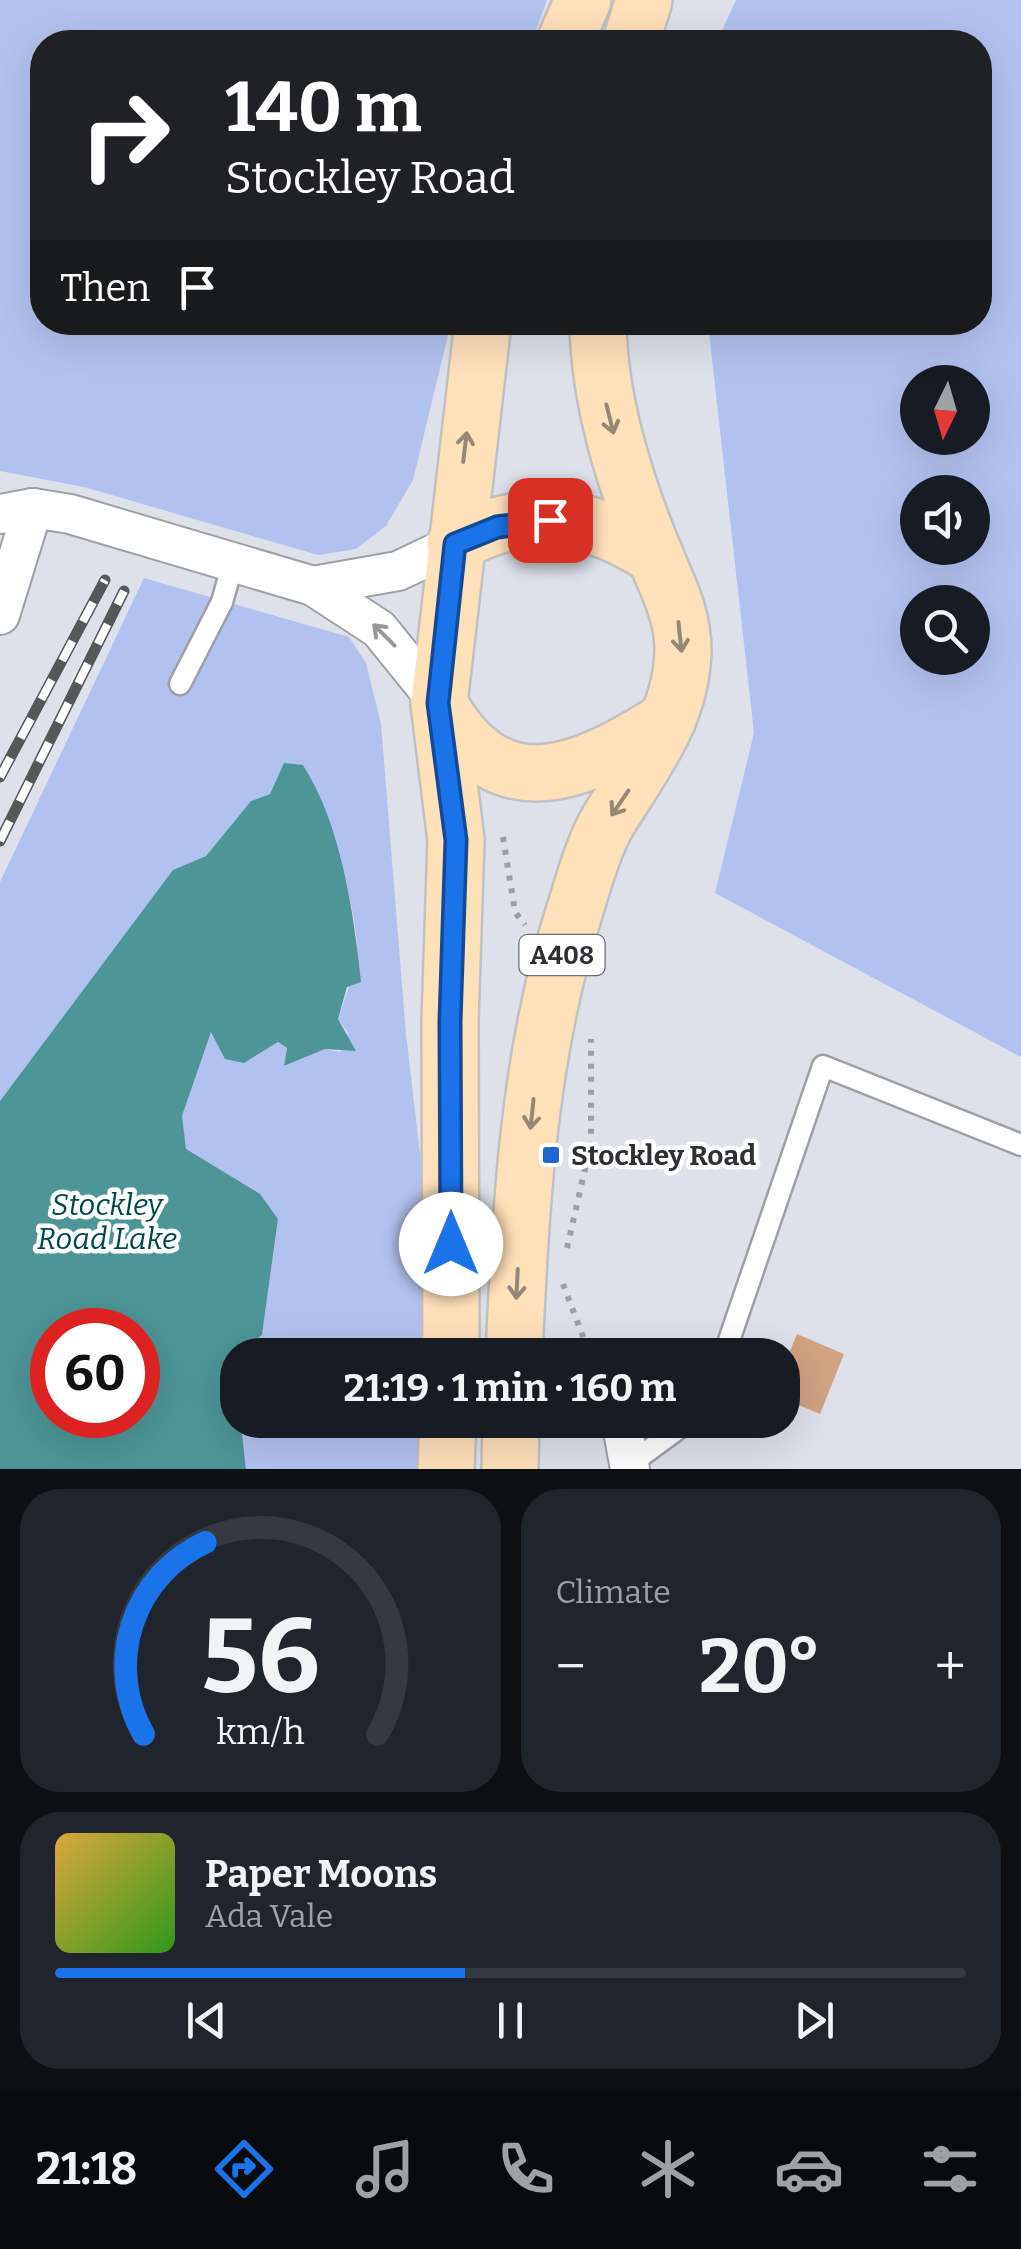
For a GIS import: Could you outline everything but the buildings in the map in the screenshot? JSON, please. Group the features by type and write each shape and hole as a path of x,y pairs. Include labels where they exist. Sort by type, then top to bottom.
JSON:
{"main road":[{"path":"570,30 582,0"},
{"path":"634,30 644,0"},
{"path":"451,1338 450,1021 456,840 438,703 481,335"},
{"name":"A408","path":"515,1338 521,1212 537,1068 552,995 574,912 606,824 650,761 668,719 683,649 672,588 656,557 612,427 598,370 598,335"},
{"path":"455,544 473,534 530,519 570,520 618,532 656,557"},
{"path":"438,703 451,725 486,756 504,767 542,774 581,768 668,719"},
{"path":"446,1469 447,1438"},
{"path":"510,1469 511,1438"}],"street":[{"path":"0,614 13,507 70,514 313,586 379,630 438,703"},
{"path":"313,586 398,571 455,544"},
{"path":"624,1438 630,1467"}],"lane":[{"path":"180,684 222,602 234,563"},
{"path":"730,1338 823,1066 1021,1145"},
{"path":"630,1467 667,1438"}],"path":[{"path":"501,821 515,912 530,928"},
{"path":"564,1256 591,1143 592,1032"},
{"path":"558,1274 583,1338"}],"shaded area":[{"path":"0,0 547,0 536,30 30,30 30,335 448,335 413,480 386,526 356,549 318,555 84,487 0,471"},
{"path":"736,0 1021,0 1021,1057 715,893 754,733 709,335 992,335 992,30 722,30"},
{"path":"144,578 349,637 366,663 381,724 406,1034 423,1180 424,1338 258,1338 262,1335 278,1219 185,1149 182,1116 211,1031 244,1063 278,1042 287,1048 285,1066 325,1049 340,1052 348,1033 338,1019 355,962 355,925 329,825 303,765 270,794 251,801 206,856 173,871 0,1101 0,882"},
{"path":"242,1438 422,1438 421,1469 246,1469"}],"water":[{"name":"Stockley Road Lake","path":"284,763 303,765 327,814 344,870 361,982 347,987 338,1019 356,1051 325,1049 284,1066 287,1048 278,1042 244,1063 225,1059 211,1032 182,1116 186,1149 260,1194 278,1219 262,1335 220,1338 220,1438 242,1438 246,1469 0,1469 0,1101 173,870 206,856 251,801 270,794"}],"railway":[{"path":"0,777 105,580"},
{"path":"0,841 124,591"}],"place":[{"name":"Stockley Road","path":"551,1155"}],"route":[{"path":"451,1244 450,1021 456,840 438,703 455,544 497,527 530,519 550,520"}]}
